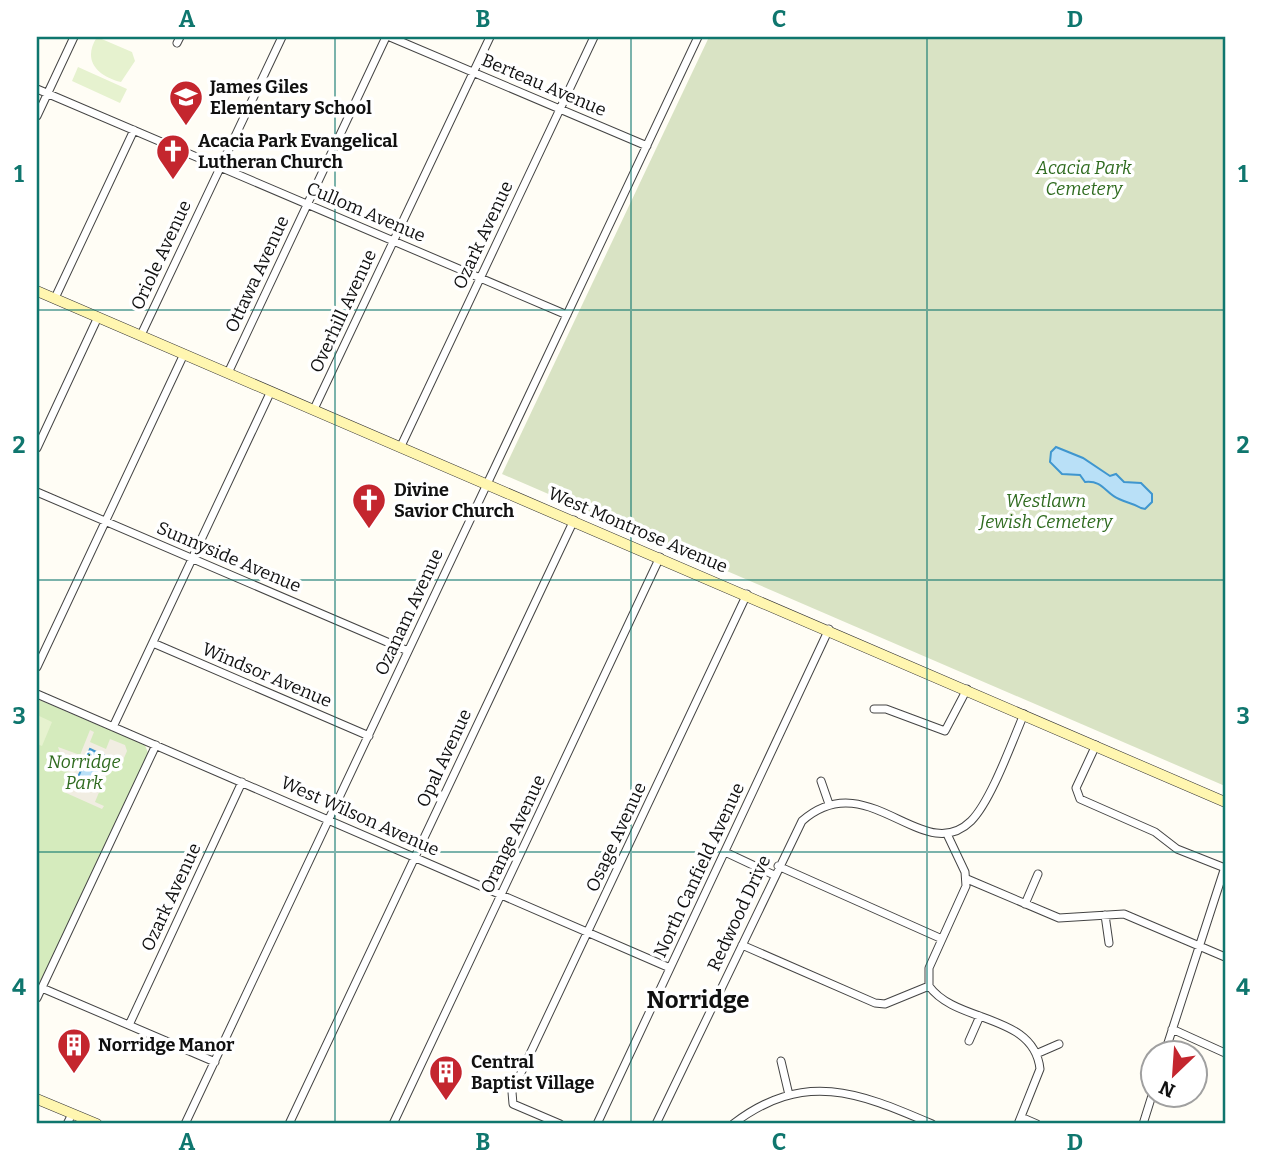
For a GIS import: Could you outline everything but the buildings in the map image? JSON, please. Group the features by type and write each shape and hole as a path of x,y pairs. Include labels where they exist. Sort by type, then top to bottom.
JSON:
{"street":[{"path":"37,116 74,37"},
{"name":"Oriole Avenue","path":"141,335 282,37"},
{"name":"Berteau Avenue","path":"388,37 647,146"},
{"name":"Ottawa Avenue","path":"228,373 388,37"},
{"name":"Overhill Avenue","path":"314,409 489,37"},
{"name":"Ozark Avenue","path":"401,446 593,37"},
{"name":"Ozanam Avenue","path":"185,1124 698,37"},
{"name":"Cullom Avenue","path":"37,89 567,315"},
{"path":"55,298 134,130"},
{"name":"West Montrose Avenue","path":"37,291 830,629 1225,802"},
{"path":"37,448 98,317"},
{"path":"37,667 184,354"},
{"path":"113,727 271,391"},
{"name":"Sunnyside Avenue","path":"37,492 408,651"},
{"name":"Opal Avenue","path":"289,1124 574,520"},
{"name":"Orange Avenue","path":"393,1124 660,557"},
{"name":"Osage Avenue","path":"560,1124 513,1104 512,1092 747,594"},
{"name":"North Canfield Avenue","path":"597,1124 830,629"},
{"name":"Windsor Avenue","path":"153,643 369,736"},
{"path":"874,709 892,711 945,731 967,689"},
{"name":"West Wilson Avenue","path":"37,694 670,968"},
{"path":"821,781 830,804 858,803 928,832 947,834 964,827 979,811 1024,714"},
{"path":"37,998 156,745"},
{"path":"1096,745 1076,794 1083,801 1155,832 1177,849 1225,867 1169,1038"},
{"name":"Ozark Avenue","path":"129,1025 242,782"},
{"name":"Redwood Drive","path":"656,1124 776,870 802,821 830,804"},
{"path":"947,834 967,879 963,894 929,968 929,986 944,1000 1020,1035 1036,1054 1040,1069 1020,1121 1037,1124"},
{"path":"725,852 776,870 942,939"},
{"path":"1025,904 1038,874"},
{"path":"967,879 1059,918 1124,914 1225,957"},
{"path":"1105,915 1109,943"},
{"path":"742,945 875,1003 885,1004 929,986"},
{"path":"41,988 215,1062"},
{"path":"969,1041 980,1016"},
{"path":"1172,1029 1225,1053"},
{"path":"1036,1054 1059,1044"},
{"path":"781,1061 789,1095"},
{"path":"733,1124 754,1110 789,1095 814,1090 854,1093 932,1124"},
{"path":"37,1099 97,1124"},
{"path":"67,1124 72,1114"}],"green space":[{"path":"97,37 132,52 135,61 121,82 105,76 94,66 91,53"},
{"name":"Westlawn Jewish Cemetery","path":"709,37 1225,37 1225,786 502,474"},
{"path":"78,67 127,89 120,103 72,81"},
{"name":"Norridge Park","path":"37,699 145,745 148,753 37,989"},
{"path":"37,715 52,722 42,746 37,744"}],"shaded area":[{"path":"90,730 94,732 90,742 106,749 110,739 125,745 127,751 121,765 112,761 95,802 104,806 102,809 64,792 72,773 54,767 60,753 58,747 80,755"}],"water":[{"path":"1056,447 1083,458 1110,476 1116,474 1124,482 1141,483 1152,494 1152,502 1145,509 1141,508 1114,496 1096,483 1085,482 1080,475 1062,474 1050,462 1051,452"},
{"path":"90,749 105,756 92,789 76,782"}],"place":[{"name":"James Giles Elementary School","path":"186,127"},
{"name":"Acacia Park Evangelical Lutheran Church","path":"173,181"},
{"name":"Divine Savior Church","path":"369,530"},
{"name":"Norridge Manor","path":"74,1075"},
{"name":"Central Baptist Village","path":"446,1102"}],"district":[{"name":"Norridge","path":"698,1000"}],"park label":[{"name":"Acacia Park Cemetery","path":"1084,178"}]}
